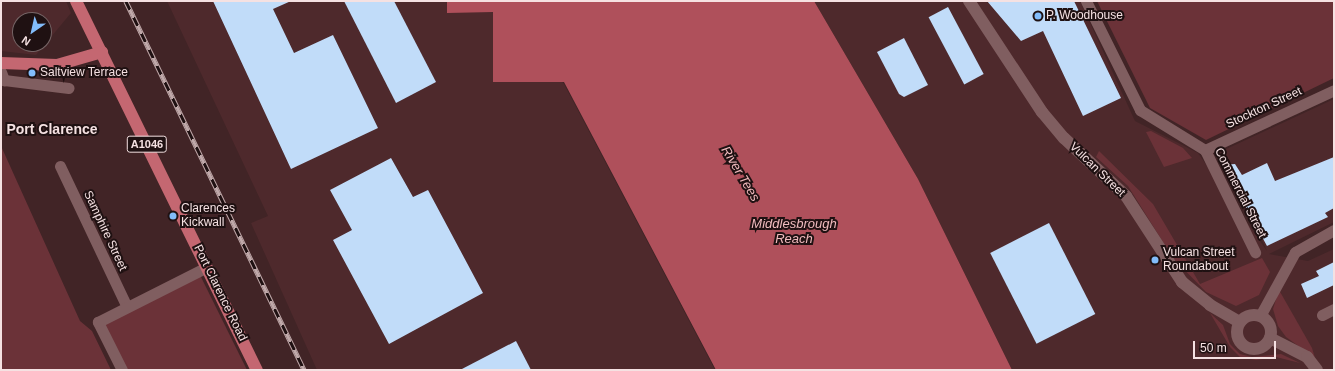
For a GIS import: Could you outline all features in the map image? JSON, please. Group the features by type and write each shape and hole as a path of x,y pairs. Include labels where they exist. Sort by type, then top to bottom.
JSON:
{"main road":[{"name":"Port Clarence Road","path":"76,1 257,370"},
{"path":"1,63 57,65 102,52"}],"street":[{"name":"Vulcan Street","path":"968,1 1042,112 1064,138 1126,196 1182,282 1210,304 1240,322"},
{"name":"Commercial Street","path":"1086,1 1140,110 1205,150 1255,252"},
{"path":"1,72 4,80 69,88"},
{"name":"Stockton Street","path":"1205,150 1334,90"},
{"name":"Samphire Street","path":"60,166 127,307"},
{"path":"1260,316 1295,252 1334,230"},
{"path":"122,370 98,322 207,267"},
{"path":"1322,315 1334,309"},
{"path":"1249,316 1260,316 1270,328 1270,338 1257,349 1246,347 1238,338 1240,322 1249,316"},
{"path":"1270,338 1307,357 1317,370"}],"shaded area":[{"path":"1,1 66,1 71,13 52,36 52,12 12,12 12,52 38,52 36,55 1,51"},
{"path":"167,1 493,1 564,84 715,370 317,370 251,223 268,216"},
{"path":"814,1 1080,1 1135,121 1198,153 1267,251 1222,151 1334,99 1334,222 1269,254 1308,261 1334,249 1334,370 1012,370 918,179"},
{"path":"1097,1 1334,1 1334,78 1206,140 1150,108"},
{"path":"1151,131 1183,148 1192,158 1164,167 1146,132"},
{"path":"1,146 80,321 92,331 111,370 1,370"},
{"path":"1099,151 1153,204 1200,284 1262,258 1270,272 1259,295 1236,306 1206,292 1173,258 1128,186 1096,157"},
{"path":"200,275 247,370 127,370 102,320"},
{"path":"1279,290 1312,348 1315,358 1286,337 1278,326 1273,309"},
{"path":"1210,313 1223,325 1230,344 1240,354 1252,357 1281,354 1300,363 1276,357 1256,360 1240,357 1230,347"}],"water":[{"name":"Middlesbrough Reach","path":"447,1 814,1 918,179 1012,370 716,370 564,82 493,82 493,12 447,13"}],"building":[{"path":"213,1 291,1 273,9 294,53 333,35 378,128 291,169"},
{"path":"344,1 394,1 436,82 396,103"},
{"path":"987,1 1074,1 1121,98 1083,116 1043,31 1021,41"},
{"path":"948,7 984,74 964,84 929,17"},
{"path":"904,38 928,85 904,97 899,94 877,52"},
{"path":"1334,157 1334,208 1325,213 1328,217 1267,246 1223,165 1235,164 1242,175 1267,163 1275,181"},
{"path":"391,158 413,197 428,190 483,293 389,344 333,240 352,230 330,190"},
{"path":"1049,223 1095,314 1037,344 990,253"},
{"path":"1334,262 1334,285 1307,298 1301,284 1319,276 1316,271"},
{"path":"516,341 531,370 460,370"}],"railway":[{"path":"126,1 304,370"}],"place":[{"name":"P. Woodhouse","path":"1038,16"},
{"name":"Saltview Terrace","path":"32,73"},
{"name":"Clarences Kickwall","path":"173,216"},
{"name":"Vulcan Street Roundabout","path":"1155,260"}],"district":[{"name":"Port Clarence","path":"52,129"}],"water label":[{"name":"River Tees","path":"740,174"}]}
